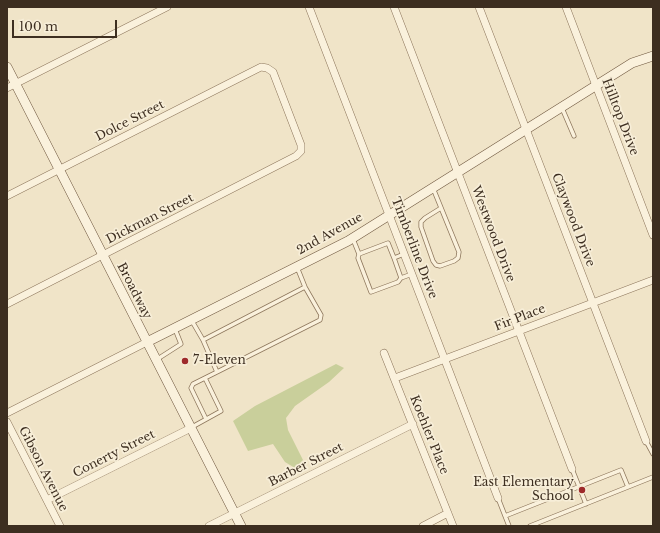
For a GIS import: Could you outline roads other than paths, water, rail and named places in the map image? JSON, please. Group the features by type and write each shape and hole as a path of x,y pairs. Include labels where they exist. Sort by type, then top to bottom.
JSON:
{"street":[{"path":"11,85 167,7"},
{"name":"Timberline Drive","path":"309,7 498,498"},
{"name":"Westwood Drive","path":"394,7 572,469"},
{"name":"Claywood Drive","path":"479,7 646,441"},
{"name":"Hilltop Drive","path":"566,7 653,235"},
{"name":"2nd Avenue","path":"7,413 352,238 632,63 653,56"},
{"name":"Broadway","path":"7,67 11,85 60,169 102,256 241,526"},
{"name":"Dolce Street","path":"7,196 256,68 264,68 273,72 301,142 301,151"},
{"name":"Dickman Street","path":"7,304 296,156 301,151"},
{"name":"Fir Place","path":"395,378 653,280"},
{"name":"Koehler Place","path":"384,353 453,526"},
{"name":"Gibson Avenue","path":"7,422 60,526"},
{"name":"Barber Street","path":"209,526 413,424"},
{"name":"Conerty Street","path":"47,500 191,428"},
{"path":"423,526 448,513"}],"lane":[{"path":"561,107 574,136"},
{"path":"433,186 459,252 458,258 440,266 433,261 421,227 421,222 441,208"},
{"path":"352,238 359,254 358,258 371,292 398,282 401,278 412,274"},
{"path":"359,254 388,243 401,278"},
{"path":"394,258 405,254"},
{"path":"206,420 192,388 193,384 320,320 321,315 305,287 297,266"},
{"path":"202,340 305,287"},
{"path":"192,320 217,372"},
{"path":"156,360 181,344 175,328"},
{"path":"191,428 221,411 205,378"},
{"path":"646,441 653,455"},
{"path":"572,469 586,504"},
{"path":"505,516 621,470 628,487"},
{"path":"530,526 653,477"},
{"path":"498,498 509,526"}],"place":[{"name":"7-Eleven","path":"185,361"},
{"name":"East Elementary School","path":"582,490"}]}
